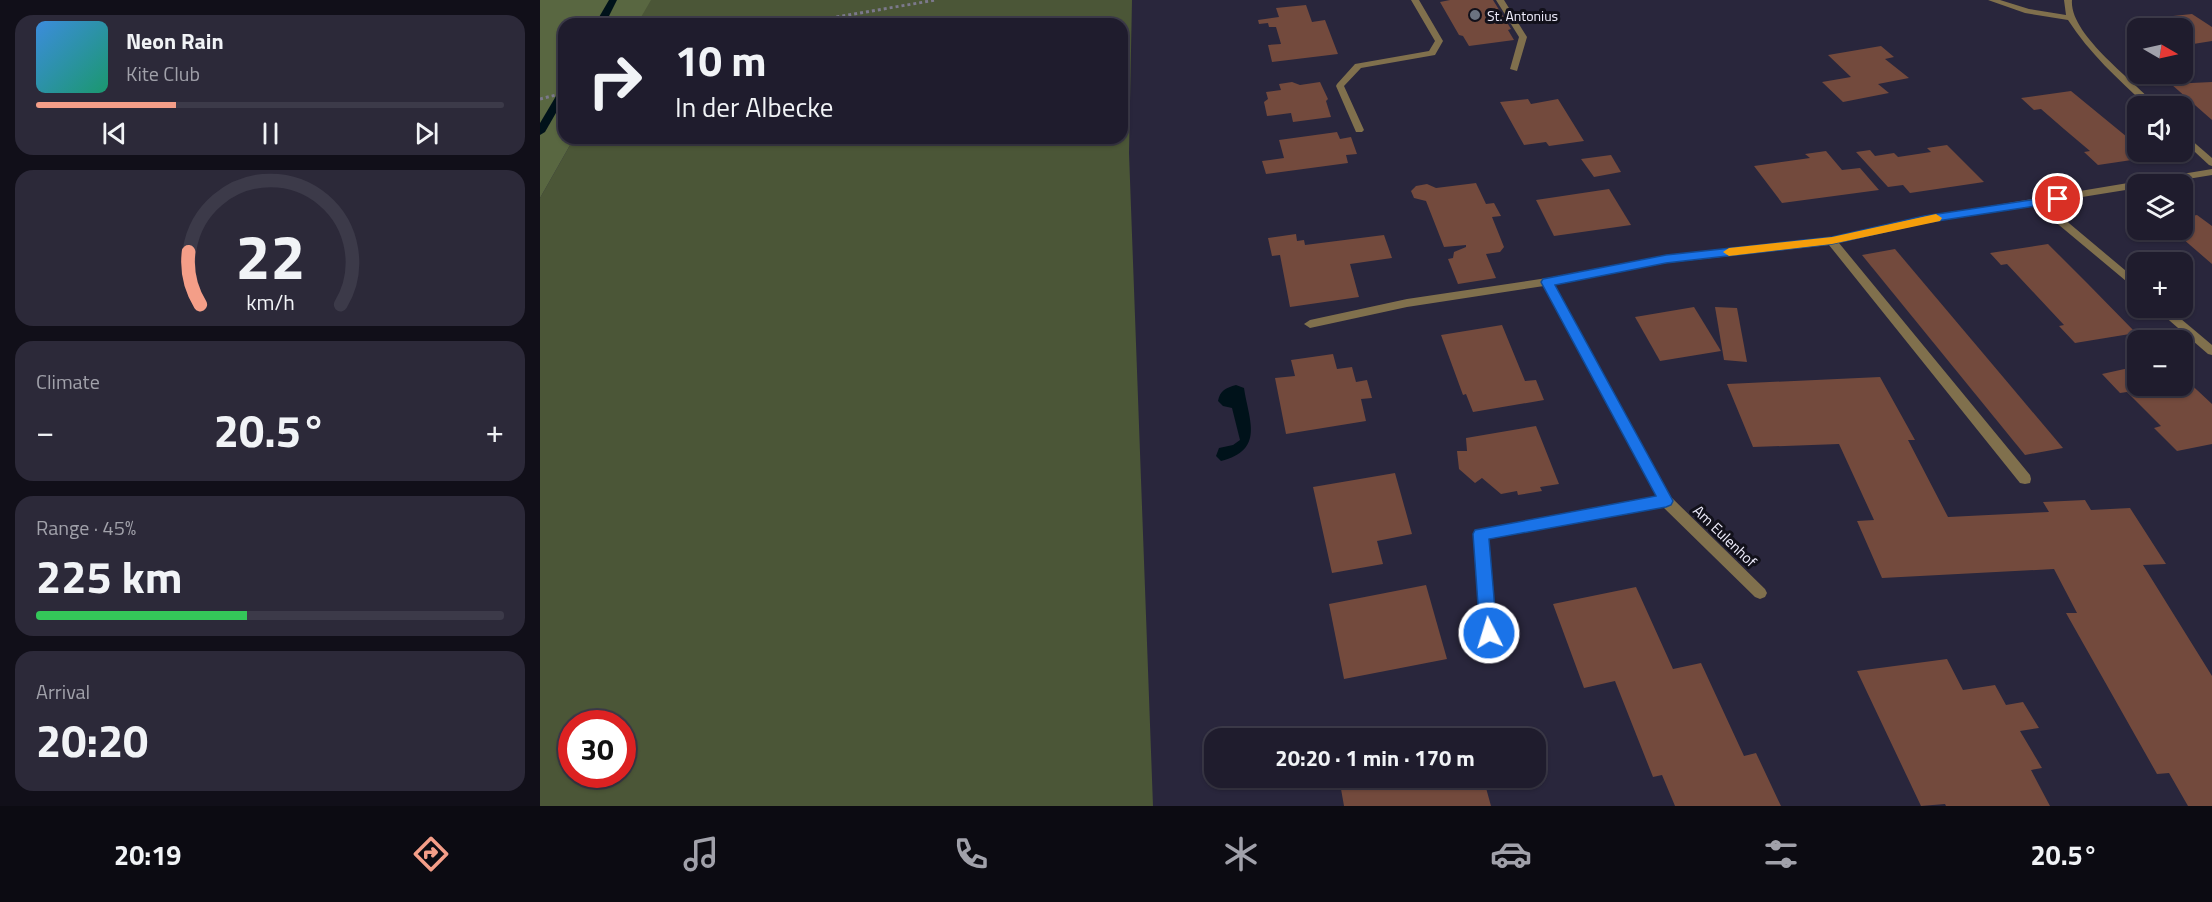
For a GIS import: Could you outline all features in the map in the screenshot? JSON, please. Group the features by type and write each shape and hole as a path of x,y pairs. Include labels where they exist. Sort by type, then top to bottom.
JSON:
{"street":[{"path":"1359,130 1340,86 1358,66 1432,53 1439,41 1415,0"},
{"path":"1500,0 1523,37 1514,69"},
{"path":"1992,0 2028,11 2071,18"},
{"path":"2068,0 2067,9 2071,18 2090,43 2142,96"},
{"path":"2193,145 2212,163"},
{"path":"2193,175 2212,172"},
{"path":"1310,324 1407,303 1547,282 1666,259 1832,241 1924,220 2127,187"},
{"path":"2039,203 2127,278"},
{"path":"1832,241 2025,479"},
{"name":"Am Eulenhof","path":"1547,282 1666,501 1760,593"},
{"path":"2173,318 2212,351"},
{"path":"1489,633 1481,534 1666,501"}],"path":[{"path":"830,18 936,0"},
{"path":"540,99 558,94"}],"green space":[{"path":"540,0 1132,0 1129,153 1153,806 540,806 540,198 571,144 1128,144 1128,18 558,18"},
{"path":"540,0 651,0 640,18 558,18 558,144 571,144 540,198"}],"shaded area":[{"path":"1236,385 1244,388 1251,433 1244,450 1221,461 1216,456 1219,448 1233,445 1240,440 1232,408 1223,406 1218,401 1224,390"}],"building":[{"name":"St. Antonius","path":"1493,0 1511,29 1508,30 1514,40 1469,46 1463,36 1459,35 1440,2"},
{"path":"1306,5 1312,22 1325,20 1338,54 1272,62 1268,45 1281,44 1276,27 1269,27 1268,23 1259,24 1258,20 1279,17 1276,8"},
{"path":"2192,14 2212,27 2212,41 2193,44 2193,18 2173,16"},
{"path":"1881,46 1894,57 1885,59 1909,78 1878,84 1889,93 1843,102 1822,82 1851,77 1828,55"},
{"path":"1292,82 1300,85 1320,82 1328,99 1326,101 1331,117 1293,122 1291,113 1267,116 1264,102 1268,99 1266,92 1281,90 1279,84"},
{"path":"2212,82 2212,120 2193,103 2193,96 2185,96 2171,84"},
{"path":"2071,91 2127,137 2127,161 2098,165 2084,152 2090,151 2041,109 2034,110 2021,98"},
{"path":"1528,99 1531,104 1558,99 1584,141 1549,146 1546,142 1524,145 1500,102"},
{"path":"1337,132 1340,139 1351,137 1357,154 1346,155 1348,163 1266,174 1262,161 1284,158 1279,140"},
{"path":"1947,145 1984,182 1910,193 1903,185 1888,187 1856,152 1870,150 1875,156 1894,153 1898,157 1931,152 1927,148"},
{"path":"1826,151 1842,170 1860,168 1879,190 1782,203 1754,166 1810,158 1805,154"},
{"path":"1611,155 1621,172 1594,177 1581,159"},
{"path":"1476,183 1486,204 1494,203 1501,216 1492,217 1504,247 1500,252 1486,254 1496,278 1458,284 1448,259 1453,258 1454,252 1466,245 1444,247 1426,201 1414,198 1411,191 1416,186 1427,184 1436,188"},
{"path":"1609,189 1631,225 1554,236 1536,200"},
{"path":"2197,215 2212,226 2212,264 2184,240 2193,240 2193,216"},
{"path":"1296,234 1297,241 1304,240 1305,245 1384,235 1392,258 1350,264 1359,297 1290,307 1280,255 1272,256 1268,238"},
{"path":"2048,244 2133,330 2127,330 2127,334 2075,343 2059,326 2064,325 2007,264 2001,265 1990,253"},
{"path":"1895,249 2063,448 2025,455 1862,255"},
{"path":"1694,307 1721,351 1660,361 1635,317"},
{"path":"1715,307 1737,308 1747,362 1724,360"},
{"path":"1502,325 1525,381 1536,380 1544,400 1473,412 1466,394 1463,395 1441,335"},
{"path":"1333,354 1337,369 1352,367 1356,382 1367,380 1372,398 1361,399 1366,421 1286,434 1275,378 1295,376 1291,360"},
{"path":"2127,368 2127,392 2120,393 2102,374"},
{"path":"1880,377 1915,440 1908,440 1948,517 2049,512 2043,502 2085,500 2091,510 2130,508 2166,564 2143,565 2212,676 2212,806 2188,806 2169,773 2157,774 2066,613 2077,613 2054,569 1882,578 1857,521 1874,520 1839,444 1753,447 1727,384"},
{"path":"2193,386 2212,404 2212,444 2177,451 2154,428 2161,426 2131,396 2193,396"},
{"path":"1536,426 1559,484 1540,487 1542,491 1518,495 1517,491 1501,494 1482,478 1475,483 1459,469 1457,451 1467,451 1466,438"},
{"path":"1395,473 1412,534 1377,541 1383,564 1332,573 1313,487"},
{"path":"1426,585 1447,659 1344,679 1329,604"},
{"path":"1636,587 1673,669 1701,663 1744,756 1756,753 1781,806 1675,806 1662,775 1653,777 1615,681 1584,688 1553,604"},
{"path":"1947,659 1963,690 1995,685 2006,705 2023,702 2039,728 2020,731 2042,768 2031,770 2050,806 1946,806 1945,804 1921,806 1857,671"},
{"path":"1486,788 1491,806 1344,806 1341,789"}],"waterway":[{"path":"603,18 613,0"},
{"path":"540,132 558,101"}],"slow traffic":[{"path":"1729,252 1832,241 1936,218"}],"place":[{"name":"St. Antonius","path":"1475,15"}],"route":[{"path":"1489,633 1481,534 1666,501 1547,282 1666,259 1832,241 1924,220 2058,199"}]}
